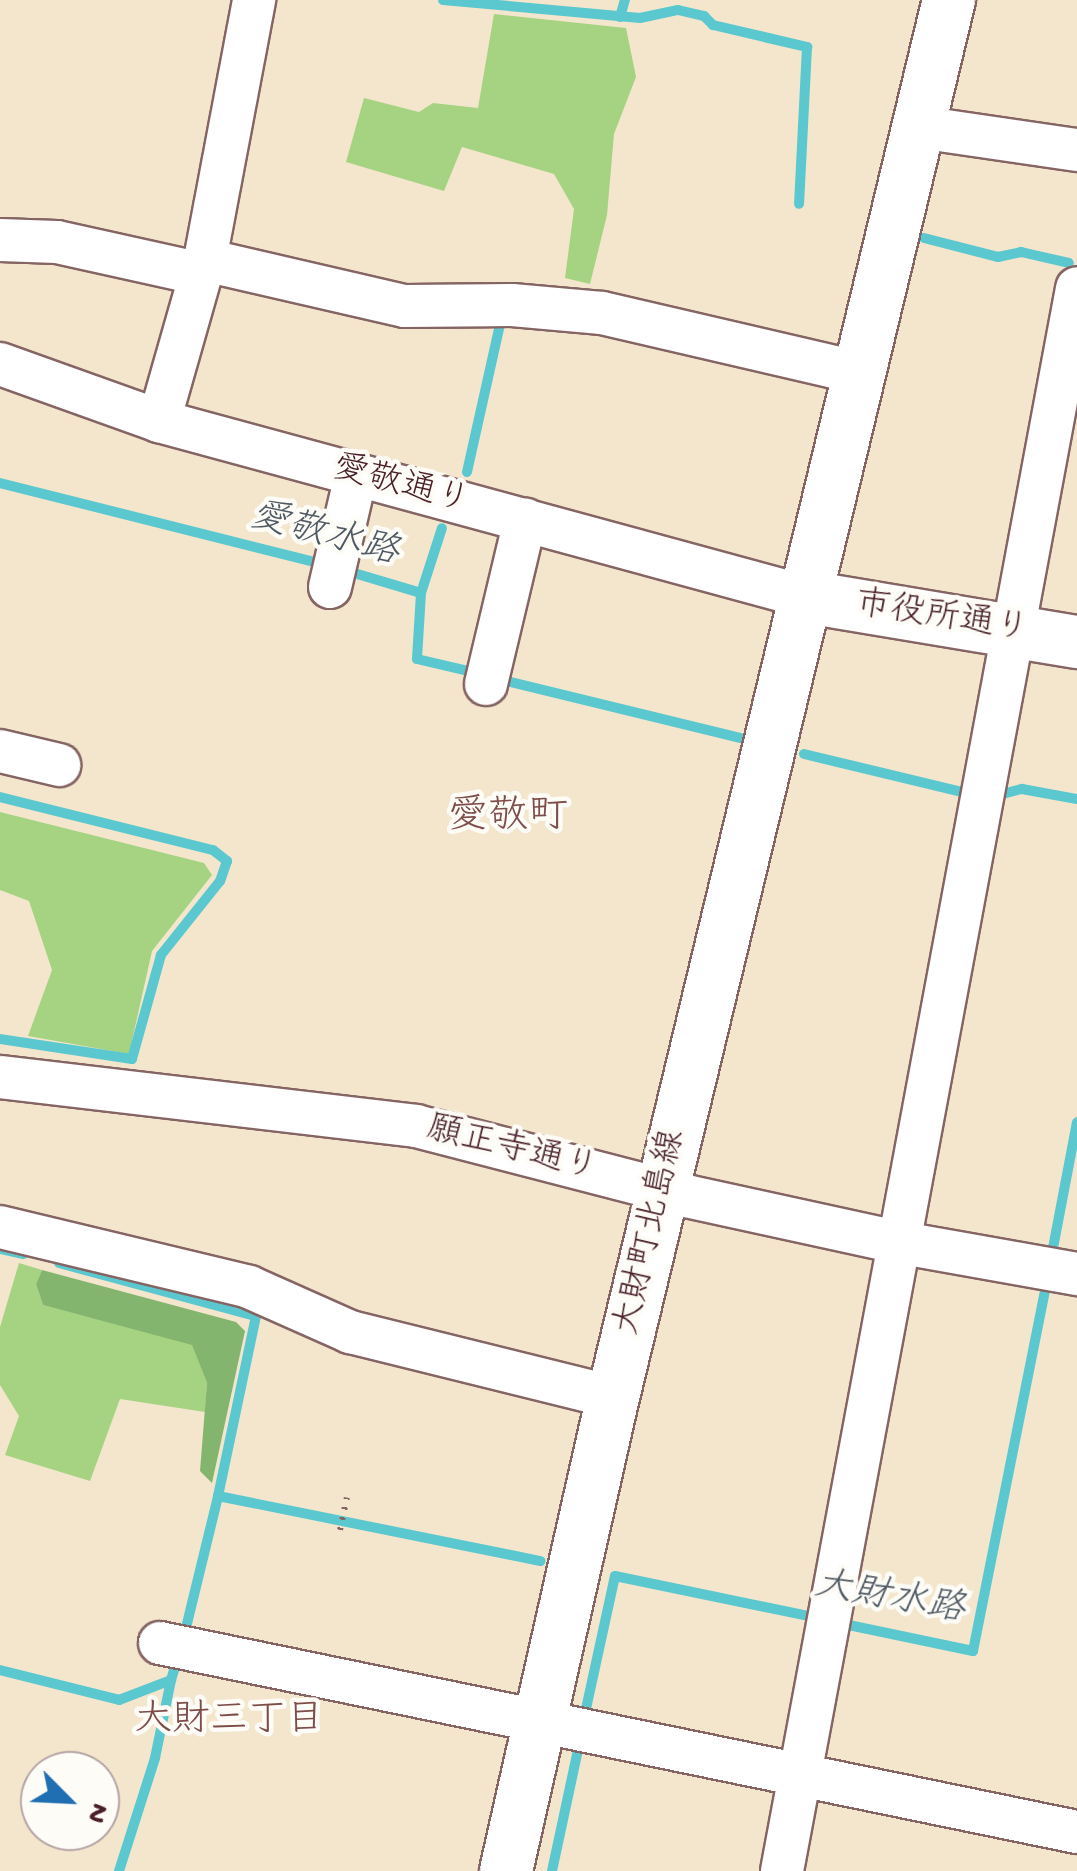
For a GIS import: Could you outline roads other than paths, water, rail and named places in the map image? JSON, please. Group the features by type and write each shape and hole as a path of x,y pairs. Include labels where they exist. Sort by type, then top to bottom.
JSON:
{"street":[{"path":"159,421 203,267 254,0"},
{"name":"大財町北島線","path":"506,1871 552,1727 613,1397 949,0"},
{"path":"919,127 1077,150"},
{"path":"0,240 57,242 405,306 512,304 602,313 860,374"},
{"path":"782,1871 1077,288"},
{"name":"愛敬通り","path":"0,364 159,421 807,597"},
{"path":"330,588 356,475"},
{"path":"487,677 525,520"},
{"name":"市役所通り","path":"807,597 1077,642"},
{"path":"0,751 59,765"},
{"name":"願正寺通り","path":"0,1078 416,1126 662,1190 898,1242 1077,1274"},
{"path":"0,1227 248,1287 350,1332 613,1397"},
{"path":"160,1643 552,1727 1077,1832"}],"waterway":[{"path":"443,0 640,18 678,10 704,16 713,25 807,47 799,204"},
{"path":"620,17 625,0"},
{"path":"924,238 998,257 1021,252 1069,263"},
{"path":"467,472 501,320"},
{"name":"愛敬水路","path":"0,483 323,564"},
{"path":"421,593 442,528"},
{"name":"愛敬水路","path":"344,570 421,593 417,659 477,673"},
{"name":"愛敬水路","path":"498,679 740,738"},
{"name":"愛敬水路","path":"804,754 962,792"},
{"name":"愛敬水路","path":"995,796 1022,789 1077,799"},
{"path":"0,797 213,850 227,861 220,881 161,955 132,1059 0,1039"},
{"name":"大財水路","path":"1053,1248 1077,1122"},
{"path":"0,1249 23,1254"},
{"path":"59,1263 256,1316 218,1496"},
{"name":"大財水路","path":"839,1623 973,1651 1045,1291"},
{"name":"大財水路","path":"184,1636 218,1496 541,1561"},
{"name":"大財水路","path":"584,1718 615,1576 818,1618"},
{"name":"大財水路","path":"0,1670 119,1700 171,1680 178,1657"},
{"path":"119,1871 155,1758 171,1680"},
{"path":"552,1871 580,1740"}],"district":[{"name":"愛敬町","path":"508,819"},
{"name":"大財三丁目","path":"229,1723"}]}
